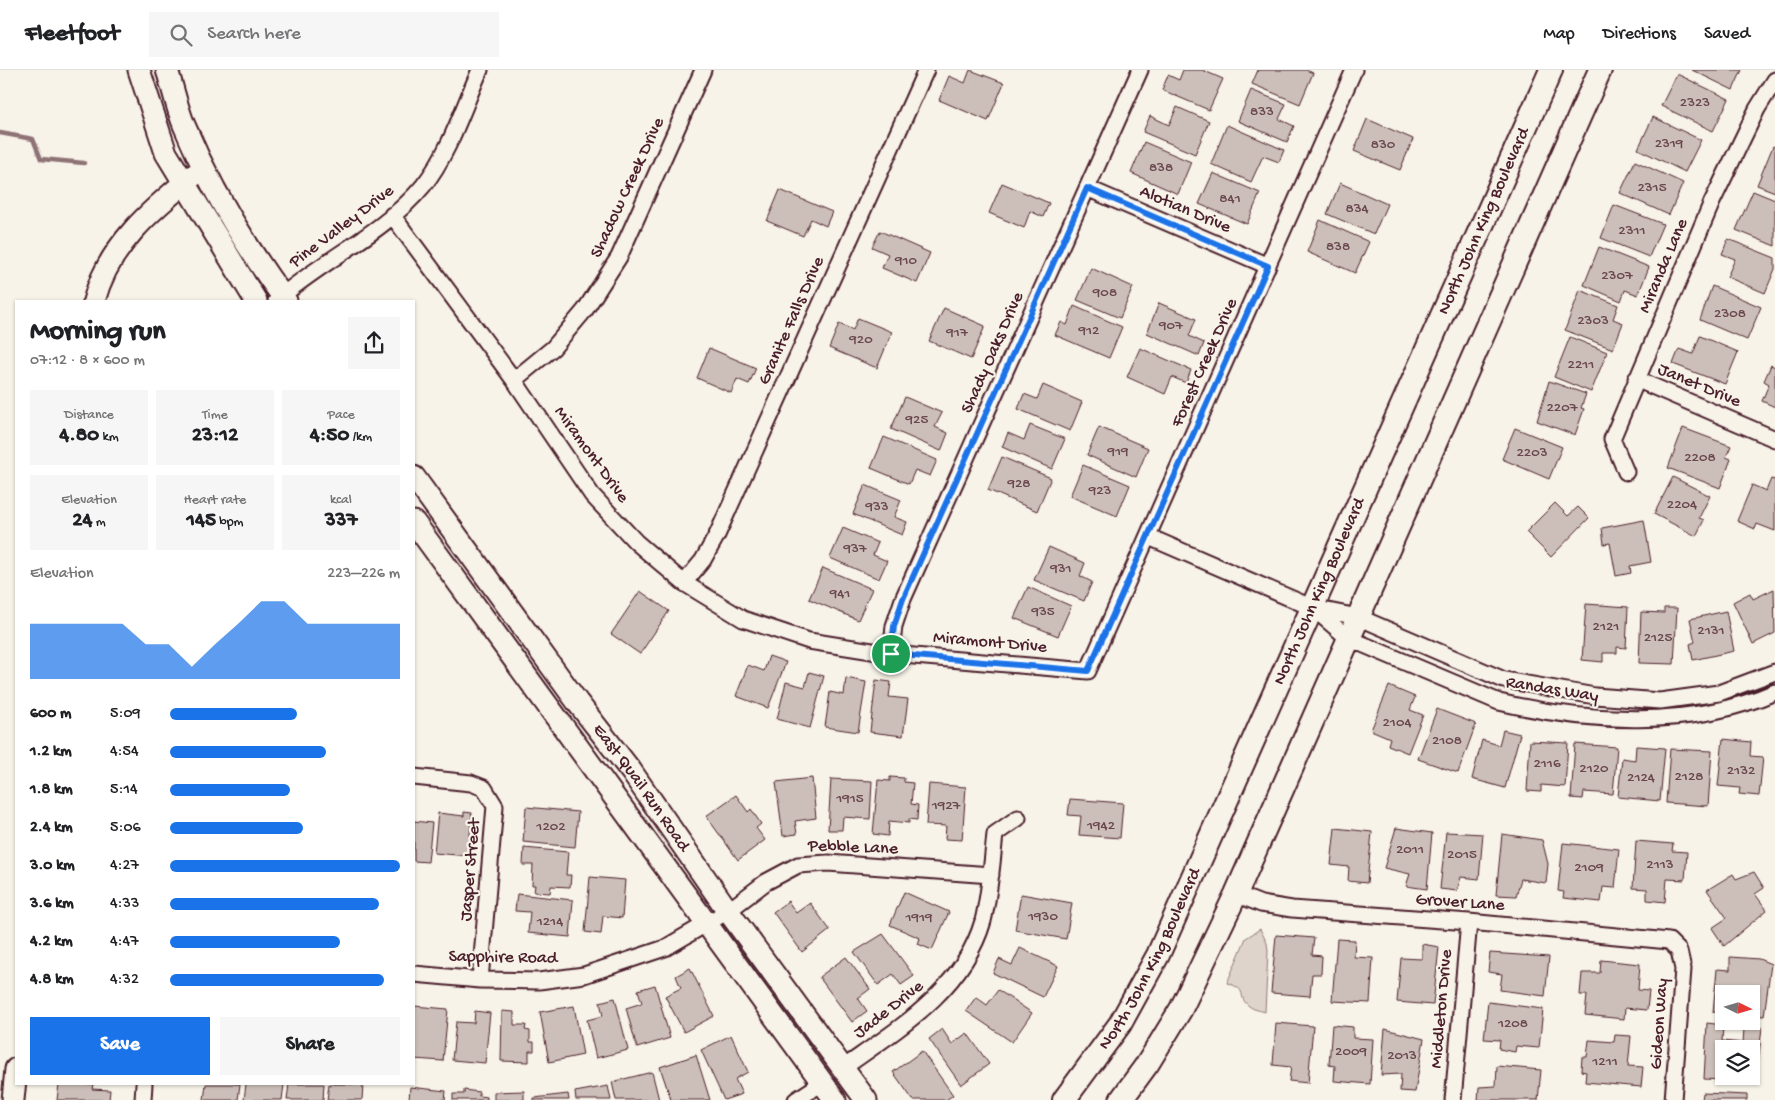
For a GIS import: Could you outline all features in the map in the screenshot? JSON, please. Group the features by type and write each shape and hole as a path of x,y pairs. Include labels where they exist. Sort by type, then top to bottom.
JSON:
{"main road":[{"name":"North John King Boulevard","path":"1064,1100 1120,1024 1158,955 1551,70"},
{"path":"1121,1100 1148,1063 1181,1009 1236,894 1600,70"}],"street":[{"path":"139,70 166,153 183,184 255,300"},
{"path":"167,70 184,124 204,167 240,233 281,299"},
{"name":"Pine Valley Drive","path":"281,299 392,216 423,186 440,157 480,70"},
{"name":"Shadow Creek Drive","path":"514,380 553,348 584,310 619,257 703,70"},
{"name":"Granite Falls Drive","path":"684,582 703,560 717,534 926,70"},
{"name":"Shady Oaks Drive","path":"891,654 894,626 903,599 1140,70"},
{"name":"Forest Creek Drive","path":"1088,671 1149,537 1354,70"},
{"name":"Miranda Lane","path":"1626,472 1612,439 1712,202 1757,109 1775,80"},
{"path":"94,300 114,254 138,223 167,195 204,167"},
{"name":"Alotian Drive","path":"1087,188 1268,266"},
{"name":"Miramont Drive","path":"392,216 514,380 592,495 636,542 684,582 743,619 809,641 891,654 1088,671"},
{"name":"Janet Drive","path":"1636,379 1775,439"},
{"name":"East Quail Run Road","path":"415,479 578,703 631,772 728,911 866,1100"},
{"name":"East Quail Run Road","path":"415,523 835,1100"},
{"name":"Randas Way","path":"1149,537 1313,608 1358,617 1504,680 1595,696 1660,701 1731,690 1775,672"},
{"name":"Randas Way","path":"1313,608 1348,638 1500,702 1549,712 1650,720 1679,718 1740,706 1775,692"},
{"name":"Jasper Street","path":"415,777 471,783 484,788 495,806 480,980"},
{"name":"Jade Drive","path":"843,1068 914,1017 940,993 970,953 982,922 991,875 995,834 1018,818"},
{"name":"Pebble Lane","path":"728,911 766,882 798,866 828,863 991,875"},
{"name":"Grover Lane","path":"1236,894 1261,904 1292,909 1650,938 1669,942 1680,951"},
{"name":"Sapphire Road","path":"415,974 480,980 540,981 584,975 665,948 728,911"},
{"name":"Middleton Drive","path":"1453,1100 1469,922"},
{"name":"Gideon Way","path":"1673,1100 1683,969 1680,951"},
{"path":"13,1100 15,1079"},
{"path":"796,1100 822,1083"},
{"path":"142,1100 144,1085"}],"shaded area":[{"path":"1260,929 1267,943 1268,951 1265,1012 1251,1007 1245,1002 1238,988 1227,983 1246,938"}],"building":[{"path":"970,70 1004,83 988,121 939,100 949,76 965,83"},
{"path":"1183,70 1202,70 1223,79 1209,110 1162,90 1168,75 1179,80"},
{"path":"1258,70 1306,70 1313,73 1300,104 1252,84"},
{"path":"1692,70 1742,70 1733,90"},
{"path":"1677,74 1729,99 1713,131 1661,106"},
{"path":"1251,90 1286,104 1279,119 1294,126 1287,142 1238,121"},
{"path":"1177,107 1209,121 1195,154 1143,132 1150,116 1169,125"},
{"path":"1653,117 1701,140 1685,172 1638,149"},
{"path":"1367,119 1413,139 1400,170 1354,151"},
{"path":"1227,125 1284,150 1279,162 1263,156 1251,182 1211,164"},
{"path":"1144,142 1191,162 1178,194 1131,173"},
{"path":"1773,146 1775,147 1775,192 1757,185"},
{"path":"1635,161 1683,183 1669,215 1620,193"},
{"path":"1213,173 1260,193 1247,224 1199,204"},
{"path":"1002,183 1049,203 1043,217 1030,211 1024,228 989,213"},
{"path":"1340,183 1387,204 1374,234 1327,214"},
{"path":"780,190 832,212 826,226 811,219 803,236 767,221"},
{"path":"1753,191 1775,200 1775,246 1736,230"},
{"path":"1614,205 1663,224 1649,257 1601,238"},
{"path":"1320,220 1369,242 1355,273 1307,252"},
{"path":"880,231 930,253 917,283 882,268 888,254 872,247"},
{"path":"1728,239 1775,258 1775,269 1765,293 1727,277 1735,259 1722,254"},
{"path":"1599,247 1649,267 1638,295 1625,290 1621,301 1584,285"},
{"path":"1091,268 1133,287 1120,318 1077,300"},
{"path":"1712,286 1761,307 1747,340 1700,320"},
{"path":"1580,290 1618,305 1613,319 1623,323 1613,349 1565,330"},
{"path":"1159,303 1196,319 1189,336 1204,343 1199,356 1147,333"},
{"path":"1074,306 1122,327 1109,358 1055,335 1061,322 1067,325"},
{"path":"944,308 985,326 971,359 929,341"},
{"path":"858,318 892,332 877,368 829,348 839,324 853,330"},
{"path":"1700,336 1738,352 1725,384 1673,364 1679,349 1693,354"},
{"path":"1570,337 1607,352 1591,392 1554,377"},
{"path":"709,348 756,368 749,384 737,379 731,393 697,378"},
{"path":"1140,348 1191,370 1186,383 1172,377 1165,394 1127,377"},
{"path":"1771,365 1775,367 1775,407 1762,401 1769,384 1764,381"},
{"path":"1549,381 1586,394 1581,408 1584,409 1575,435 1537,421"},
{"path":"1043,385 1082,402 1070,431 1018,409 1024,394 1037,399"},
{"path":"905,397 942,413 935,427 948,433 941,451 891,429"},
{"path":"1030,425 1065,439 1052,469 1002,447 1008,433 1024,440"},
{"path":"1099,427 1148,448 1136,477 1087,455"},
{"path":"1515,428 1562,447 1549,479 1502,459"},
{"path":"1683,428 1731,446 1726,457 1731,459 1720,488 1668,468"},
{"path":"884,437 937,460 930,476 915,470 909,484 871,468"},
{"path":"1002,457 1051,478 1037,511 988,490"},
{"path":"1083,465 1130,485 1117,516 1070,496"},
{"path":"1673,477 1710,496 1699,518 1704,520 1696,536 1654,514"},
{"path":"1771,479 1775,480 1775,531 1757,524 1755,529 1737,521 1752,485 1766,491"},
{"path":"865,485 901,500 894,517 907,522 902,535 853,514"},
{"path":"1555,503 1568,516 1578,507 1589,518 1551,557 1526,532"},
{"path":"1644,520 1651,562 1630,566 1631,573 1616,576 1610,543 1604,544 1602,528"},
{"path":"843,528 878,543 873,555 887,561 879,579 830,558"},
{"path":"1049,547 1085,563 1080,576 1092,582 1084,601 1034,580"},
{"path":"823,568 872,589 858,620 809,599"},
{"path":"1028,587 1071,606 1058,636 1014,618"},
{"path":"1774,589 1775,633 1753,644 1733,602 1750,593 1753,599"},
{"path":"640,591 669,611 640,654 611,634"},
{"path":"1586,604 1628,607 1626,648 1617,647 1617,653 1603,653 1603,662 1582,660"},
{"path":"1664,608 1677,608 1674,664 1639,663 1641,612 1664,613"},
{"path":"1726,611 1734,651 1693,660 1690,644 1695,642 1690,619"},
{"path":"769,656 786,662 768,708 736,696 748,665 764,671"},
{"path":"809,672 824,676 810,728 777,719 786,682 805,687"},
{"path":"846,678 866,682 858,732 825,727 830,692 844,695"},
{"path":"876,680 891,682 889,697 908,699 903,736 870,732"},
{"path":"1389,686 1415,697 1410,710 1423,715 1408,753 1388,745 1390,738 1371,730"},
{"path":"1437,709 1476,724 1458,773 1418,759"},
{"path":"1503,730 1520,734 1505,788 1472,779 1482,740 1499,745"},
{"path":"1723,739 1751,742 1750,756 1763,757 1759,796 1739,794 1740,788 1718,786"},
{"path":"1530,741 1568,743 1565,787 1541,785 1541,792 1527,791"},
{"path":"1575,744 1617,747 1613,794 1584,792 1583,799 1571,798"},
{"path":"1636,746 1665,748 1660,801 1618,797 1622,758 1635,760"},
{"path":"1670,749 1712,751 1708,806 1666,803"},
{"path":"890,777 904,778 904,782 913,783 911,804 918,805 917,820 909,819 909,823 889,821 888,836 873,834 878,780 890,781"},
{"path":"812,778 816,818 795,821 797,834 783,836 776,782"},
{"path":"831,779 872,781 870,819 843,817 842,830 828,830"},
{"path":"929,784 966,787 962,840 945,839 946,826 926,825"},
{"path":"736,795 748,812 751,809 761,824 756,828 765,840 738,860 706,816"},
{"path":"1070,799 1123,803 1120,838 1079,835 1081,816 1068,815"},
{"path":"526,807 578,812 575,847 523,842"},
{"path":"464,812 472,813 468,856 434,853 438,813 464,816"},
{"path":"415,821 432,823 428,862 415,861"},
{"path":"1335,828 1372,832 1367,883 1348,881 1349,867 1331,865"},
{"path":"1396,828 1432,833 1427,889 1406,886 1410,874 1384,868"},
{"path":"1446,832 1483,834 1479,879 1461,877 1457,891 1440,889"},
{"path":"1502,834 1542,840 1548,864 1546,883 1521,879 1516,896 1496,895"},
{"path":"1636,841 1673,844 1672,851 1687,852 1685,880 1667,879 1665,902 1647,900 1647,889 1633,888"},
{"path":"1563,843 1619,849 1615,888 1603,887 1601,902 1563,898 1564,892 1558,891"},
{"path":"524,848 568,852 566,875 571,875 570,887 551,886 550,893 534,892 535,885 532,885 533,865 523,865"},
{"path":"1754,872 1764,888 1755,894 1767,910 1724,946 1712,928 1727,918 1707,890 1733,874 1736,879"},
{"path":"590,877 625,880 622,918 603,916 601,934 585,932"},
{"path":"904,892 949,912 932,950 918,944 920,938 890,925"},
{"path":"517,894 573,900 570,937 528,933 530,912 515,911"},
{"path":"1021,894 1072,903 1066,939 1015,930"},
{"path":"788,901 796,913 810,903 830,930 802,952 773,912"},
{"path":"883,934 914,976 901,985 893,974 878,985 854,952"},
{"path":"1276,935 1314,938 1312,955 1322,956 1321,974 1312,974 1310,996 1271,993"},
{"path":"1337,939 1355,940 1354,957 1373,958 1370,1003 1332,1001"},
{"path":"1422,944 1439,947 1433,1005 1397,1002 1401,958 1422,959"},
{"path":"1020,948 1058,966 1043,997 993,973 999,959 1012,965"},
{"path":"1490,953 1549,957 1545,996 1500,990 1502,974 1488,972"},
{"path":"846,957 870,989 858,998 867,1011 852,1022 819,977"},
{"path":"1730,957 1759,959 1771,964 1764,1016 1760,1016 1760,985 1716,985 1717,969 1730,970"},
{"path":"1601,960 1640,964 1638,990 1649,991 1647,1010 1625,1008 1624,1019 1585,1015 1587,995 1580,995 1582,973 1600,973"},
{"path":"690,968 714,1016 684,1032 665,996 681,988 676,976"},
{"path":"655,985 670,1038 637,1048 626,1008 642,1003 638,990"},
{"path":"998,990 1032,1013 1012,1042 966,1011 976,997 987,1005"},
{"path":"1715,990 1715,1012 1713,1012"},
{"path":"615,998 628,1050 596,1058 587,1020 603,1016 600,1002"},
{"path":"1488,1002 1543,1009 1539,1048 1516,1046 1515,1052 1499,1049 1500,1040 1484,1039"},
{"path":"415,1006 448,1009 443,1061 415,1059"},
{"path":"574,1006 583,1055 549,1062 540,1012"},
{"path":"475,1011 490,1013 485,1063 452,1060 456,1022 474,1023"},
{"path":"502,1011 514,1012 514,1025 526,1025 525,1030 530,1031 530,1042 534,1042 534,1051 529,1051 529,1062 501,1061"},
{"path":"1276,1023 1313,1026 1308,1083 1289,1081 1291,1067 1273,1065"},
{"path":"1707,1023 1715,1024 1715,1030 1723,1030 1722,1040 1715,1040 1715,1080 1704,1079"},
{"path":"1332,1025 1353,1027 1353,1038 1373,1039 1370,1084 1334,1081 1335,1066 1329,1065"},
{"path":"1760,1027 1762,1027 1760,1045 1760,1040 1743,1040 1744,1030 1760,1030"},
{"path":"942,1029 952,1044 967,1033 989,1064 961,1085 929,1039"},
{"path":"1385,1029 1424,1039 1415,1092 1400,1091 1401,1074 1381,1075"},
{"path":"731,1035 748,1072 735,1079 742,1094 724,1100 701,1050"},
{"path":"1615,1035 1631,1036 1628,1066 1643,1067 1641,1087 1585,1082 1586,1072 1581,1071 1582,1057 1587,1057 1589,1040 1614,1042"},
{"path":"922,1051 953,1095 946,1100 913,1100 893,1072"},
{"path":"696,1055 710,1100 671,1100 660,1067"},
{"path":"1497,1066 1541,1070 1538,1100 1478,1100 1479,1087 1496,1086"},
{"path":"652,1072 659,1100 616,1100 612,1082"},
{"path":"59,1085 93,1085 92,1089 110,1090 109,1100 57,1100"},
{"path":"206,1085 240,1085 238,1100 204,1100"},
{"path":"246,1085 284,1085 282,1100 244,1100"},
{"path":"289,1085 324,1085 323,1100 287,1100"},
{"path":"329,1085 363,1085 362,1100 327,1100"},
{"path":"608,1086 611,1100 576,1100 575,1092"},
{"path":"410,1087 446,1091 445,1100 409,1100"},
{"path":"464,1090 479,1092 479,1096 487,1097 487,1100 453,1100 453,1094 464,1094"},
{"path":"524,1091 524,1100 494,1100 494,1092"},
{"path":"1703,1093 1747,1095 1747,1100 1702,1100"},
{"path":"568,1094 569,1100 534,1100 534,1098"}],"waterway":[{"path":"0,133 33,139 41,159 84,163"}],"route":[{"path":"1087,188 1268,266 1088,671 891,654 894,626 903,599 1087,188"}]}
